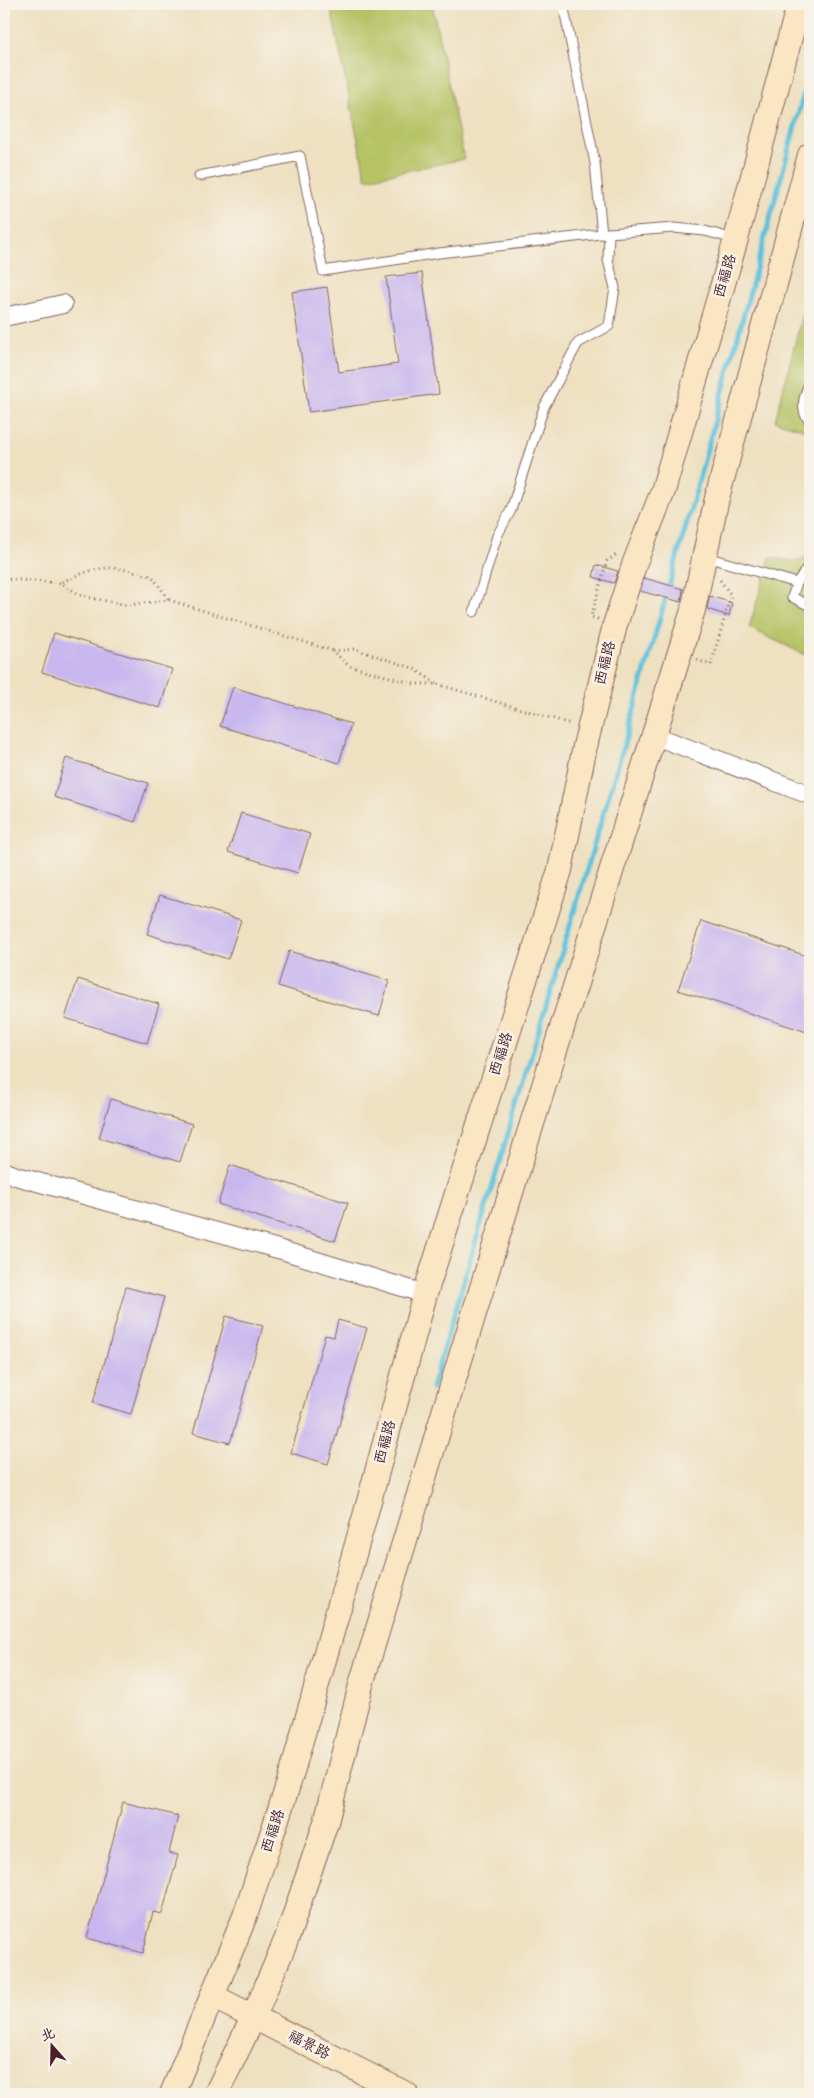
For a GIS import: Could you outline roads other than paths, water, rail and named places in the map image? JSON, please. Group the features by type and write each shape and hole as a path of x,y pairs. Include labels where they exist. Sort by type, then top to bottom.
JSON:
{"main road":[{"name":"西福路","path":"172,2094 245,1916 290,1779 365,1516 425,1294 560,870 589,729 615,624 663,491 736,239 799,4"},
{"path":"216,2094 254,2016 287,1938 326,1822 362,1680 692,610 717,498 810,155"},
{"name":"福景路","path":"212,1996 406,2094"}],"street":[{"path":"4,317 63,304"},
{"path":"653,735 810,795"},
{"path":"4,1171 425,1294"}],"lane":[{"path":"474,612 497,536 511,510 544,407 578,343 609,326 615,288 608,260 595,163 563,4"},
{"path":"199,176 300,156 323,270 439,253 605,233 674,228 704,231 736,239"},
{"path":"810,380 802,406 804,415 810,421"},
{"path":"704,557 797,583"},
{"path":"810,562 797,583 792,597 810,606"}],"waterway":[{"path":"432,1388 626,738 695,494 810,71"}]}
